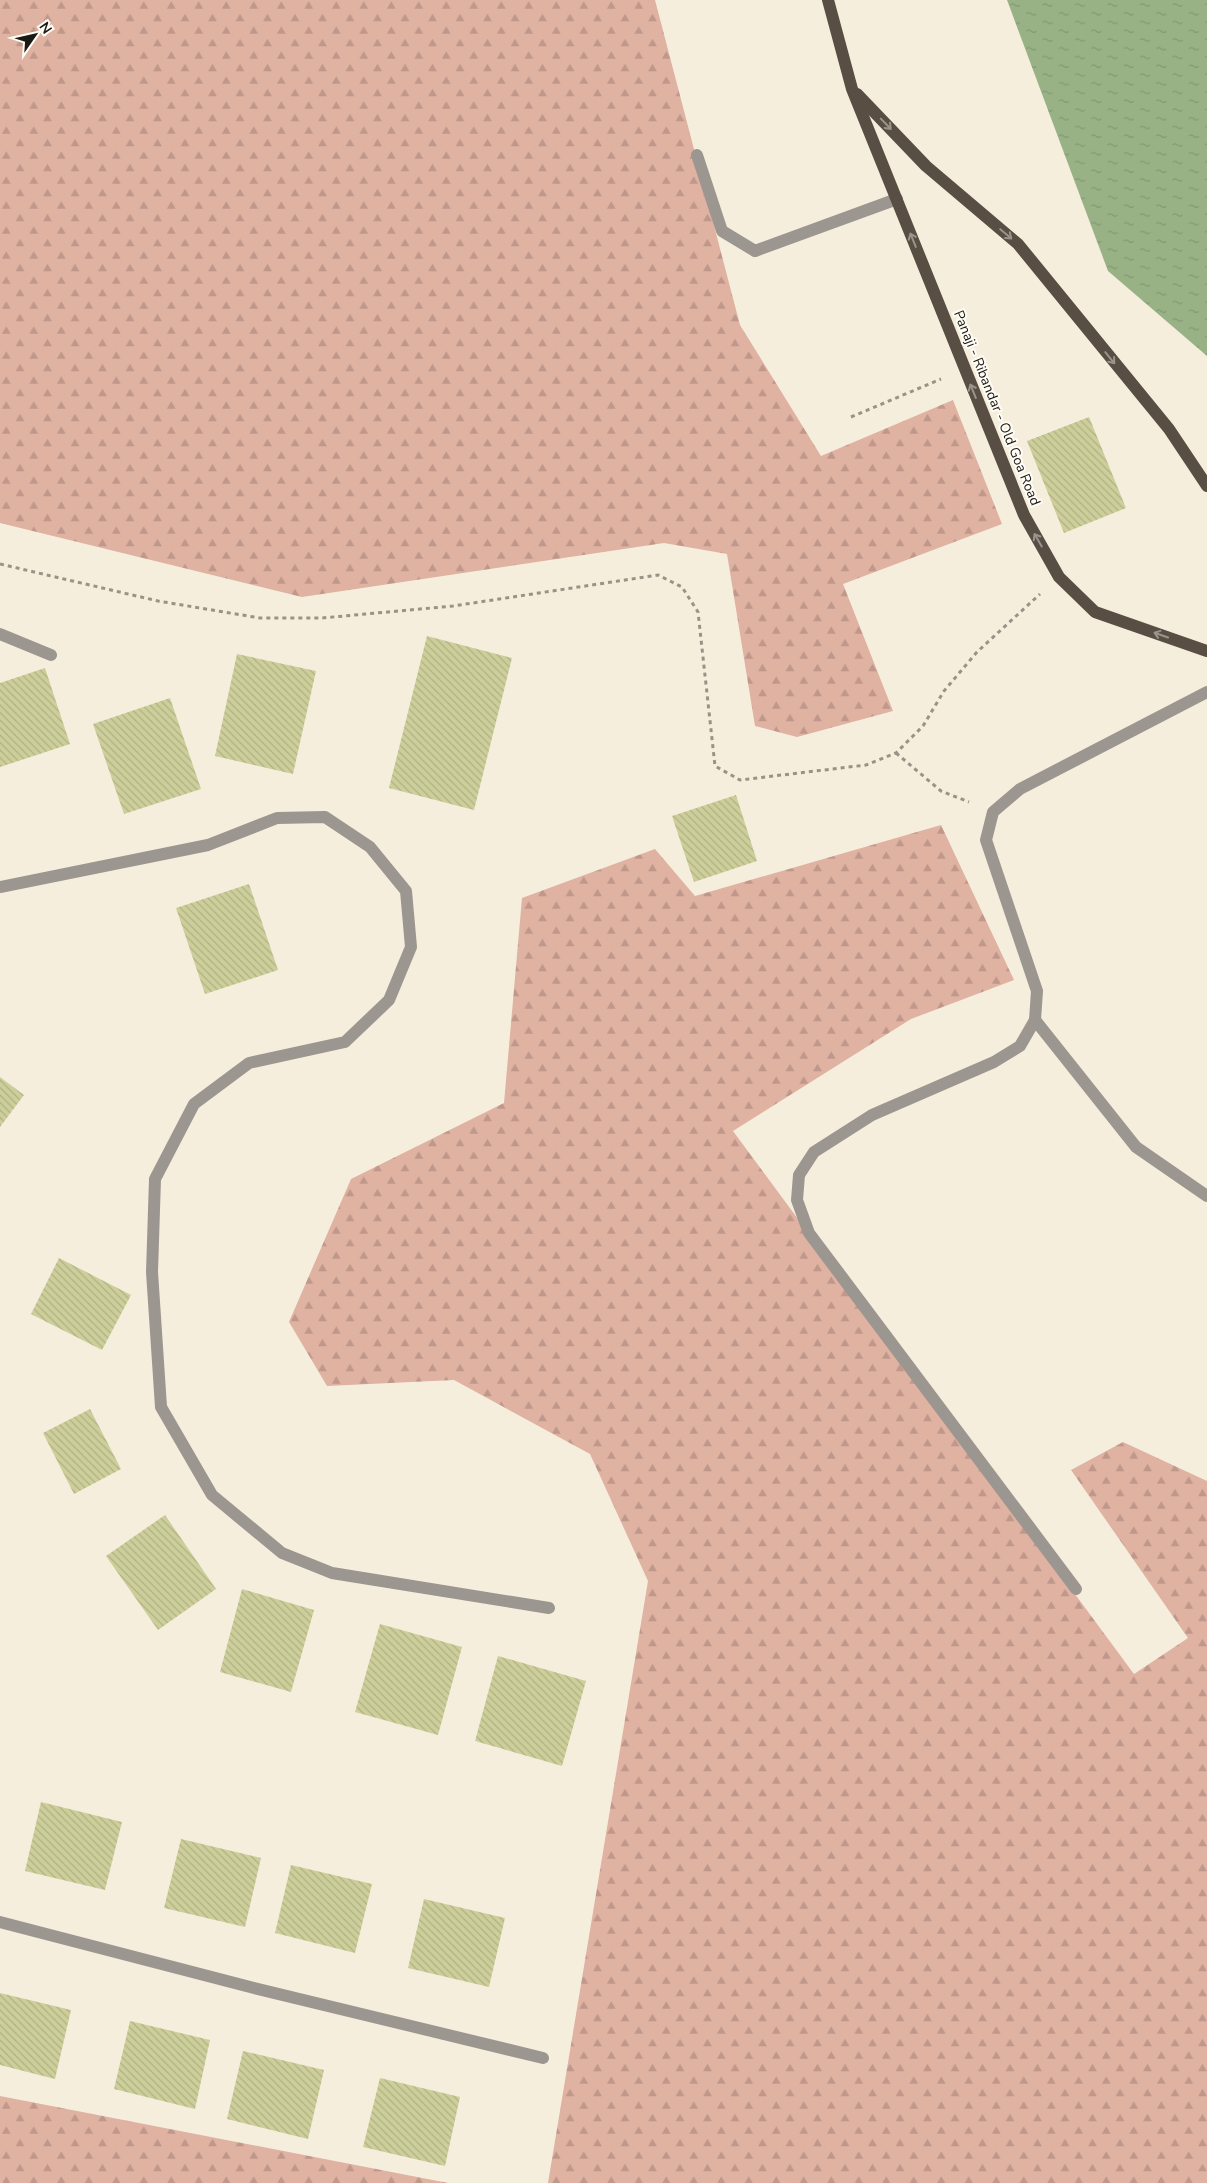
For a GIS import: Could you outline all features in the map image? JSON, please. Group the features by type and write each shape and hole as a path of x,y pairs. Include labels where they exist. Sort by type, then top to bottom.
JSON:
{"main road":[{"name":"Panaji - Ribandar - Old Goa Road","path":"828,0 852,89 1024,515 1059,577 1094,612 1207,651"},
{"name":"Panaji - Ribandar - Old Goa Road","path":"852,89 926,166 1018,244 1169,430 1207,486"}],"street":[{"path":"697,155 722,231 755,251 897,199"},
{"path":"0,634 51,655"},
{"path":"1076,1590 809,1233 797,1200 799,1175 814,1152 872,1115 994,1062 1020,1046 1035,1020 1037,991 986,840 993,812 1020,789 1207,692"},
{"path":"0,887 208,845 277,818 325,817 370,847 406,891 410,947 389,1000 345,1042 249,1064 194,1104 155,1179 152,1272 161,1406 212,1495 282,1553 332,1573 549,1608"},
{"path":"1035,1020 1136,1147 1207,1196"},
{"path":"0,1922 244,1986 543,2058"}],"path":[{"path":"850,417 964,368"},
{"path":"0,564 158,601 260,618 322,618 453,606 658,575 682,587 698,612 715,766 740,780 866,765 896,753 923,726 944,691 976,652 1059,577"},
{"path":"896,753 941,791 993,812"}],"green space":[{"path":"0,0 655,0 740,325 821,456 953,400 1002,524 843,584 893,711 797,737 755,726 727,554 664,543 302,597 0,523"},
{"path":"941,825 1014,980 911,1019 733,1131 1134,1674 1188,1638 1071,1470 1123,1442 1207,1481 1207,2183 548,2183 648,1581 590,1454 454,1380 327,1386 289,1322 351,1179 504,1103 522,898 655,849 695,896"},
{"path":"0,2096 448,2183 0,2183"}],"water":[{"path":"1007,0 1207,0 1207,356 1108,271"}],"building":[{"path":"1089,417 1126,508 1064,533 1027,441"},
{"path":"427,636 512,658 474,810 389,788"},
{"path":"237,654 316,671 293,774 215,756"},
{"path":"45,668 70,744 0,767 0,683"},
{"path":"170,698 201,789 124,814 93,724"},
{"path":"736,795 757,861 694,882 672,816"},
{"path":"249,884 278,970 205,994 176,908"},
{"path":"0,1077 24,1095 0,1127"},
{"path":"59,1258 131,1295 102,1350 31,1314"},
{"path":"90,1409 121,1469 74,1494 43,1433"},
{"path":"165,1515 216,1589 158,1630 106,1556"},
{"path":"242,1589 314,1610 291,1692 220,1672"},
{"path":"380,1624 462,1647 438,1735 355,1712"},
{"path":"498,1656 586,1681 562,1766 475,1741"},
{"path":"41,1802 122,1822 105,1890 25,1871"},
{"path":"181,1839 261,1858 245,1927 164,1908"},
{"path":"291,1865 372,1884 355,1953 275,1933"},
{"path":"424,1899 505,1918 489,1987 408,1968"},
{"path":"0,1993 71,2010 55,2079 0,2065"},
{"path":"130,2021 210,2040 195,2109 114,2089"},
{"path":"243,2051 324,2070 308,2139 227,2119"},
{"path":"380,2078 460,2097 445,2166 363,2147"}]}
